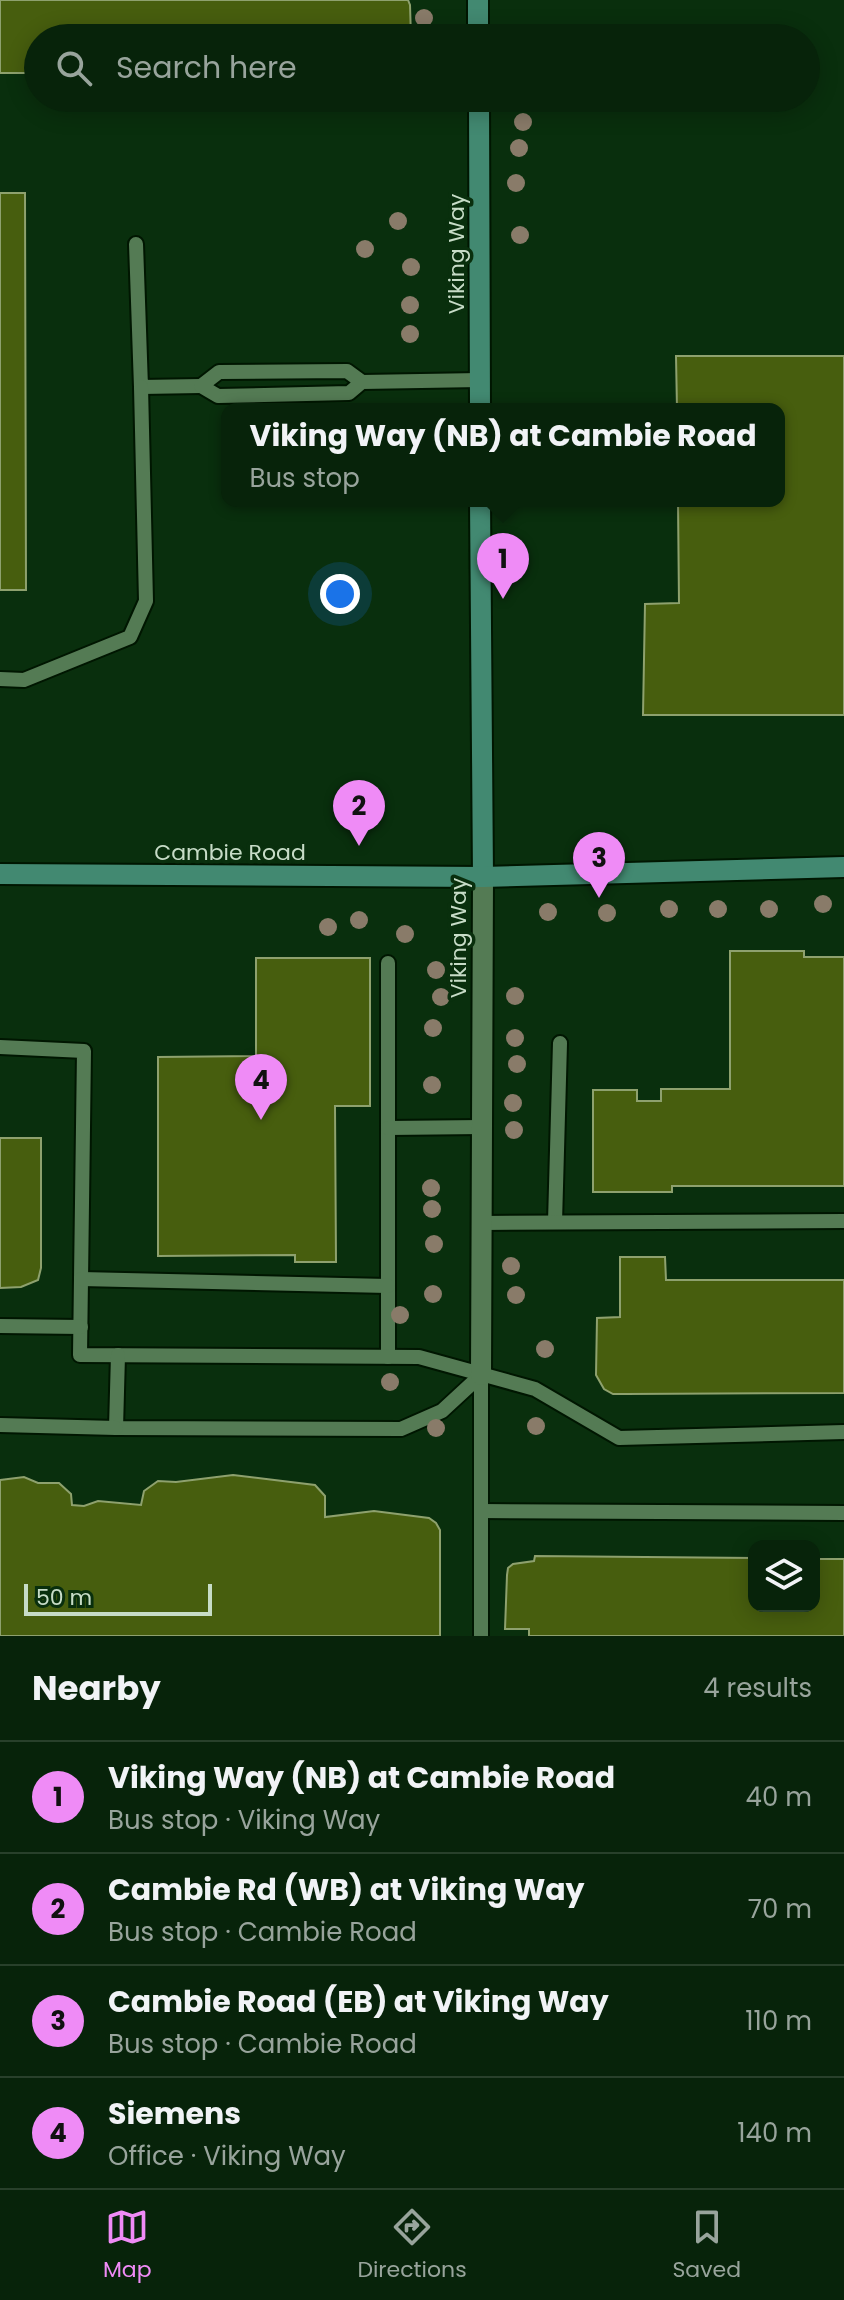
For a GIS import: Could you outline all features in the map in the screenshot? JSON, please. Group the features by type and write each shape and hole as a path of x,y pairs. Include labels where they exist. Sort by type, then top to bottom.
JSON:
{"main road":[{"path":"478,0 478,24"},
{"name":"Viking Way","path":"479,112 480,403"},
{"name":"Viking Way","path":"480,507 483,877"},
{"name":"Cambie Road","path":"0,874 483,877 844,867"}],"street":[{"name":"Viking Way","path":"481,1375 483,877"}],"lane":[{"path":"0,679 24,680 130,637 146,601 136,244"},
{"path":"201,386 219,372 347,371 362,382 480,380"},
{"path":"141,387 201,386 218,396 349,393 362,382"},
{"path":"388,963 388,1357"},
{"path":"555,1222 560,1043"},
{"path":"0,1047 84,1051 80,1355 419,1357 535,1389 619,1438 844,1432"},
{"path":"388,1128 482,1127"},
{"path":"482,1223 844,1221"},
{"path":"81,1279 388,1286"},
{"path":"0,1326 81,1327"},
{"path":"116,1428 118,1355"},
{"path":"0,1425 401,1429 442,1411 481,1375"},
{"path":"481,1375 481,1636"},
{"path":"481,1511 844,1513"}],"building":[{"path":"0,0 408,0 410,5 411,24 24,24 24,73 0,73"},
{"path":"0,193 25,193 26,590 0,590"},
{"path":"676,356 844,356 844,715 643,715 645,604 679,603 678,507 785,507 785,403 677,403"},
{"path":"730,951 804,951 804,957 844,957 844,1186 672,1186 672,1192 593,1192 593,1090 637,1090 637,1101 661,1101 661,1089 730,1089"},
{"path":"256,958 370,958 370,1106 335,1106 336,1262 295,1262 295,1255 158,1256 158,1057 256,1056"},
{"path":"0,1138 41,1138 41,1268 38,1280 21,1287 0,1288"},
{"path":"620,1257 665,1257 666,1280 844,1280 844,1393 613,1394 604,1389 596,1375 597,1318 620,1317"},
{"path":"233,1475 315,1485 325,1496 325,1517 374,1511 429,1518 436,1523 440,1530 440,1636 0,1636 0,1480 24,1477 38,1483 59,1483 71,1494 72,1505 84,1506 98,1501 141,1505 144,1491 158,1481 176,1482"},
{"path":"535,1556 748,1558 748,1612 820,1612 820,1559 844,1559 844,1636 529,1636 529,1629 505,1629 507,1575 508,1568 513,1564 534,1561"}],"place":[{"name":"Viking Way (NB) at Cambie Road","path":"503,599"},
{"name":"Cambie Rd (WB) at Viking Way","path":"359,846"},
{"name":"Cambie Road (EB) at Viking Way","path":"599,898"},
{"name":"Siemens","path":"261,1120"}]}
